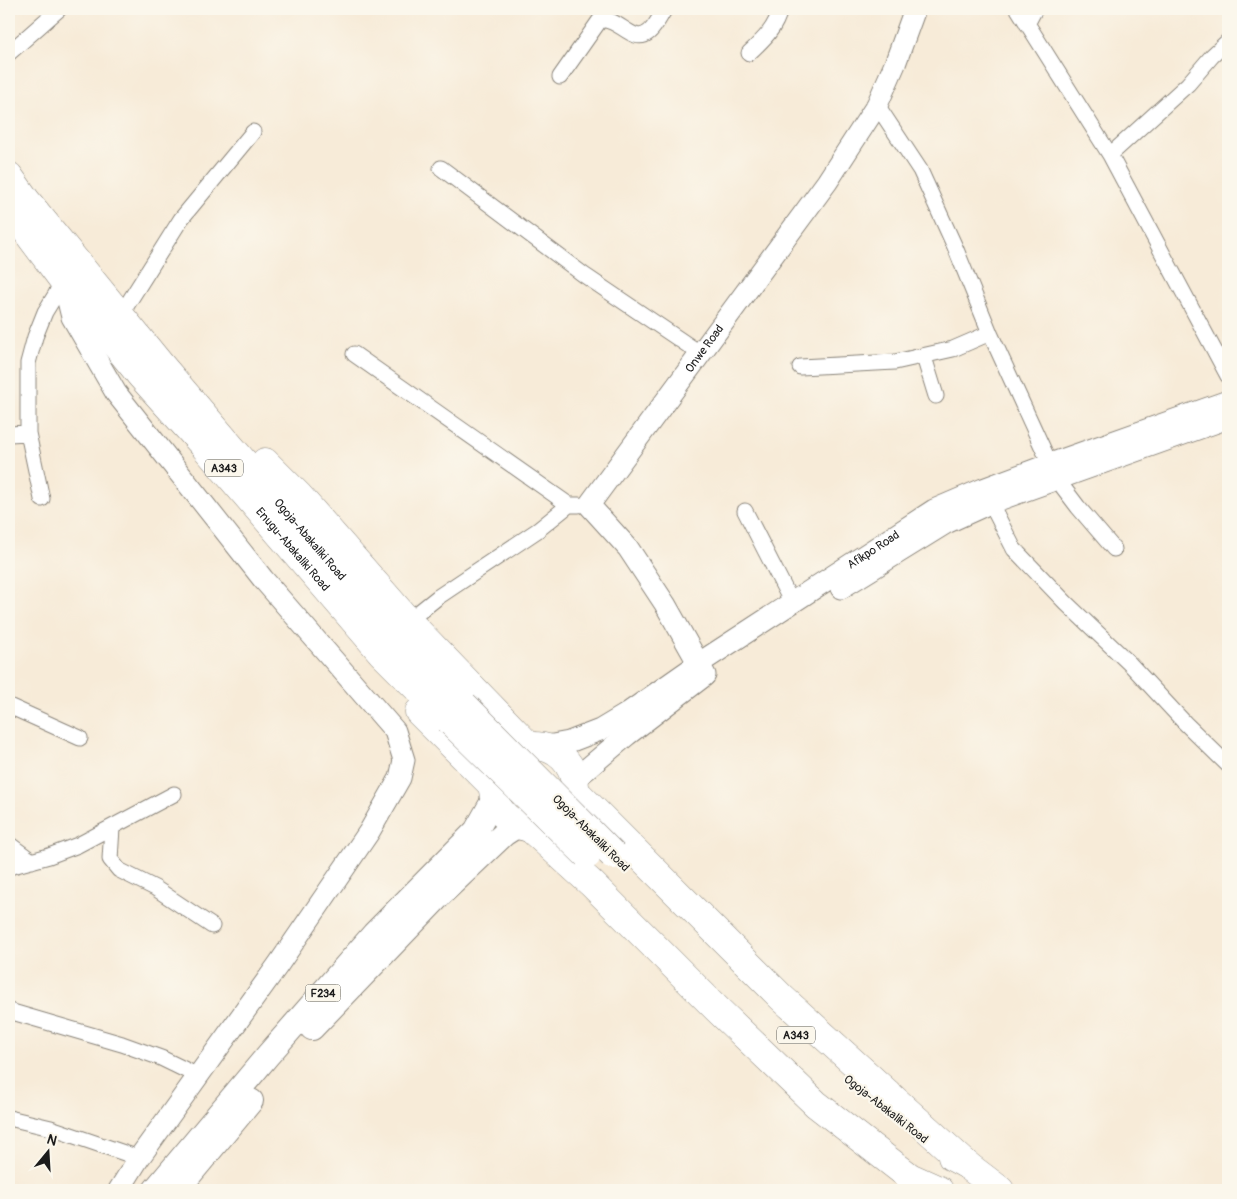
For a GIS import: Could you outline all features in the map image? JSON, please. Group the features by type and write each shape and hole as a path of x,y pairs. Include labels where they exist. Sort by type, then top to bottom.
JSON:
{"highway":[{"name":"Enugu-Abakaliki Road","path":"9,176 26,200 120,316 150,370 211,453 382,653 456,712"},
{"name":"Enugu-Abakaliki Road","path":"10,212 62,279 150,370 220,434"},
{"path":"150,370 194,391 299,496 408,621 536,747"},
{"path":"150,370 252,528 340,630 446,740 493,792 499,810 508,819 524,827 592,884 716,1009 816,1104 910,1177 940,1190"},
{"name":"Ogoja-Abakaliki Road","path":"220,434 386,626 456,712 606,862 794,1034 859,1089 929,1144 967,1165 1000,1190"},
{"path":"493,792 495,774 500,763 513,752 536,747 554,751 563,758 570,768 575,785 571,806 561,819 546,826 524,827"},
{"path":"575,785 782,998 967,1165"},
{"name":"Ogoja-Abakaliki Road","path":"606,862 692,963 778,1044 940,1190"}],"main road":[{"name":"Onwe Road","path":"579,505 701,354 827,182 877,104 895,64 915,9"},
{"path":"62,279 72,317 116,393 263,579 394,731 404,760 400,778 369,832 278,965 119,1190"},
{"name":"Afikpo Road","path":"575,785 627,735 702,669 792,603 934,510 986,496 1053,471 1228,416"},
{"name":"Afikpo Road","path":"536,747 569,742 600,730 809,608 986,496"},
{"path":"579,505 628,548 665,604 702,669"},
{"name":"F234","path":"177,1190 476,830 493,792"},
{"name":"F234","path":"155,1190 268,1055 393,930 443,892 504,834 524,827"}],"street":[{"path":"9,53 59,9"},
{"path":"560,77 600,20 611,20 636,36 643,36 650,31 665,9"},
{"path":"750,53 767,37 778,19 780,9"},
{"path":"1018,9 1110,155 1228,376"},
{"path":"1027,24 1035,9"},
{"path":"1110,155 1188,84 1228,41"},
{"path":"877,104 920,170 1053,471 1078,507 1114,548"},
{"path":"120,316 181,219 253,132"},
{"path":"441,168 584,275 701,354"},
{"path":"42,499 28,433 28,363 38,329 62,279"},
{"path":"800,367 895,362 953,349 990,332"},
{"path":"354,354 579,505 438,597 408,621"},
{"path":"924,356 936,396"},
{"path":"9,434 28,433"},
{"path":"986,496 1014,549 1228,765"},
{"path":"744,511 792,603"},
{"path":"9,706 80,738"},
{"path":"9,867 49,856 78,845 174,794"},
{"path":"112,828 110,859 118,870 155,888 212,926"},
{"path":"9,844 32,861"},
{"path":"9,1011 122,1044 161,1058 198,1076"},
{"path":"9,1118 67,1134 140,1158"}]}
